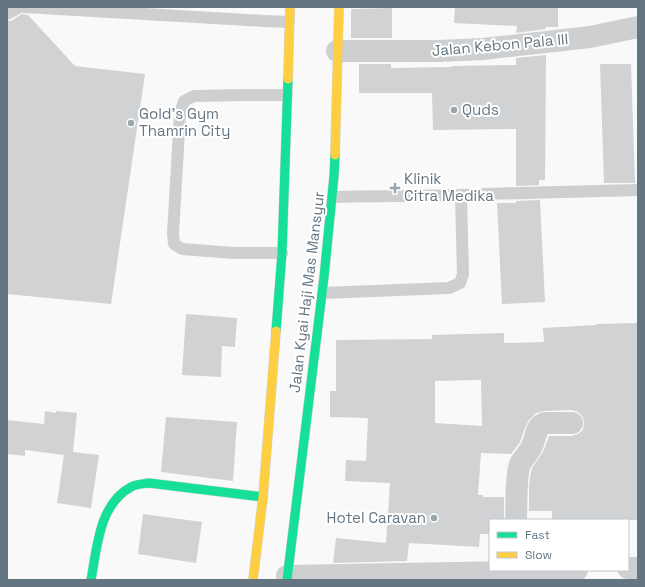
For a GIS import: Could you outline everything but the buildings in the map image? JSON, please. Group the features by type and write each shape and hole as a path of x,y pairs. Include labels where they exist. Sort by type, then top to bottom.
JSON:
{"main road":[{"name":"Jalan Kyai Haji Mas Mansyur","path":"253,580 263,497 282,253 290,7"},
{"name":"Jalan Kyai Haji Mas Mansyur","path":"287,578 333,196 339,7"},
{"path":"91,580 99,534 107,512 118,496 132,486 148,482 263,497"}],"street":[{"name":"Jalan Kebon Pala III","path":"337,51 439,51 483,49 590,37 638,27"},
{"path":"516,519 517,477 520,464 532,447 538,427 545,423 572,423"},
{"path":"287,578 514,574 561,571"}],"lane":[{"path":"7,14 20,7"},
{"path":"24,7 289,22"},
{"path":"282,253 234,253 182,249 174,244 173,234 180,114 184,101 194,96 244,94 287,95"},
{"path":"333,196 460,196 638,190"},
{"path":"322,293 449,288 460,283 464,274 460,196"}],"traffic: fast":[{"path":"276,331 282,253 288,79"},
{"path":"287,580 324,277 335,155"},
{"path":"91,580 98,541 106,515 112,504 120,495 133,486 149,483 263,497"}],"traffic: slow":[{"path":"288,79 290,7"},
{"path":"335,155 339,7"},
{"path":"253,580 263,497 276,331"}],"place":[{"name":"Quds","path":"454,110"},
{"name":"Gold's Gym Thamrin City","path":"131,123"},
{"name":"Klinik Citra Medika","path":"395,188"},
{"name":"Hotel Caravan","path":"434,518"}]}
